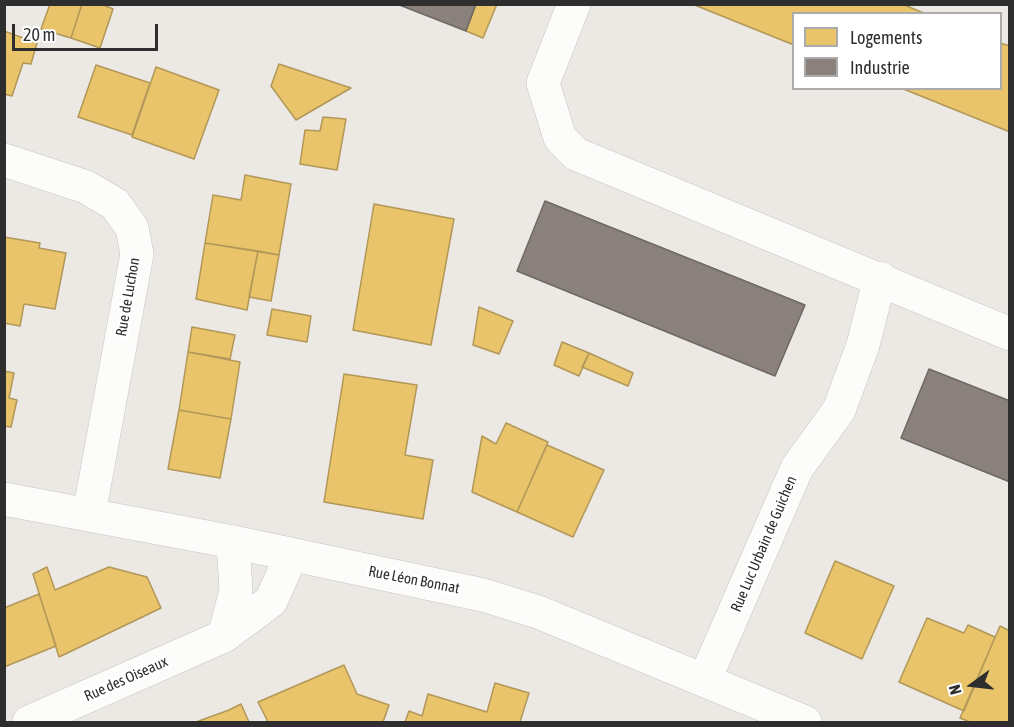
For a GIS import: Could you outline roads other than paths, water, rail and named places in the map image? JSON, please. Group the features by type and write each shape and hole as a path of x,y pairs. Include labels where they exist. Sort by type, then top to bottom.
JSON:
{"street":[{"path":"574,4 543,83 560,138 576,154 880,278 1010,334"},
{"name":"Rue de Luchon","path":"4,160 86,187 115,204 132,228 137,254 89,514"},
{"name":"Rue Luc Urbain de Guichen","path":"705,679 797,468 839,410 863,345 880,278"},
{"name":"Rue Léon Bonnat","path":"4,499 233,542 483,595 538,612 705,679 805,723"},
{"path":"224,636 236,591 233,542"},
{"name":"Rue des Oiseaux","path":"29,723 224,636 271,601 291,556"}]}
